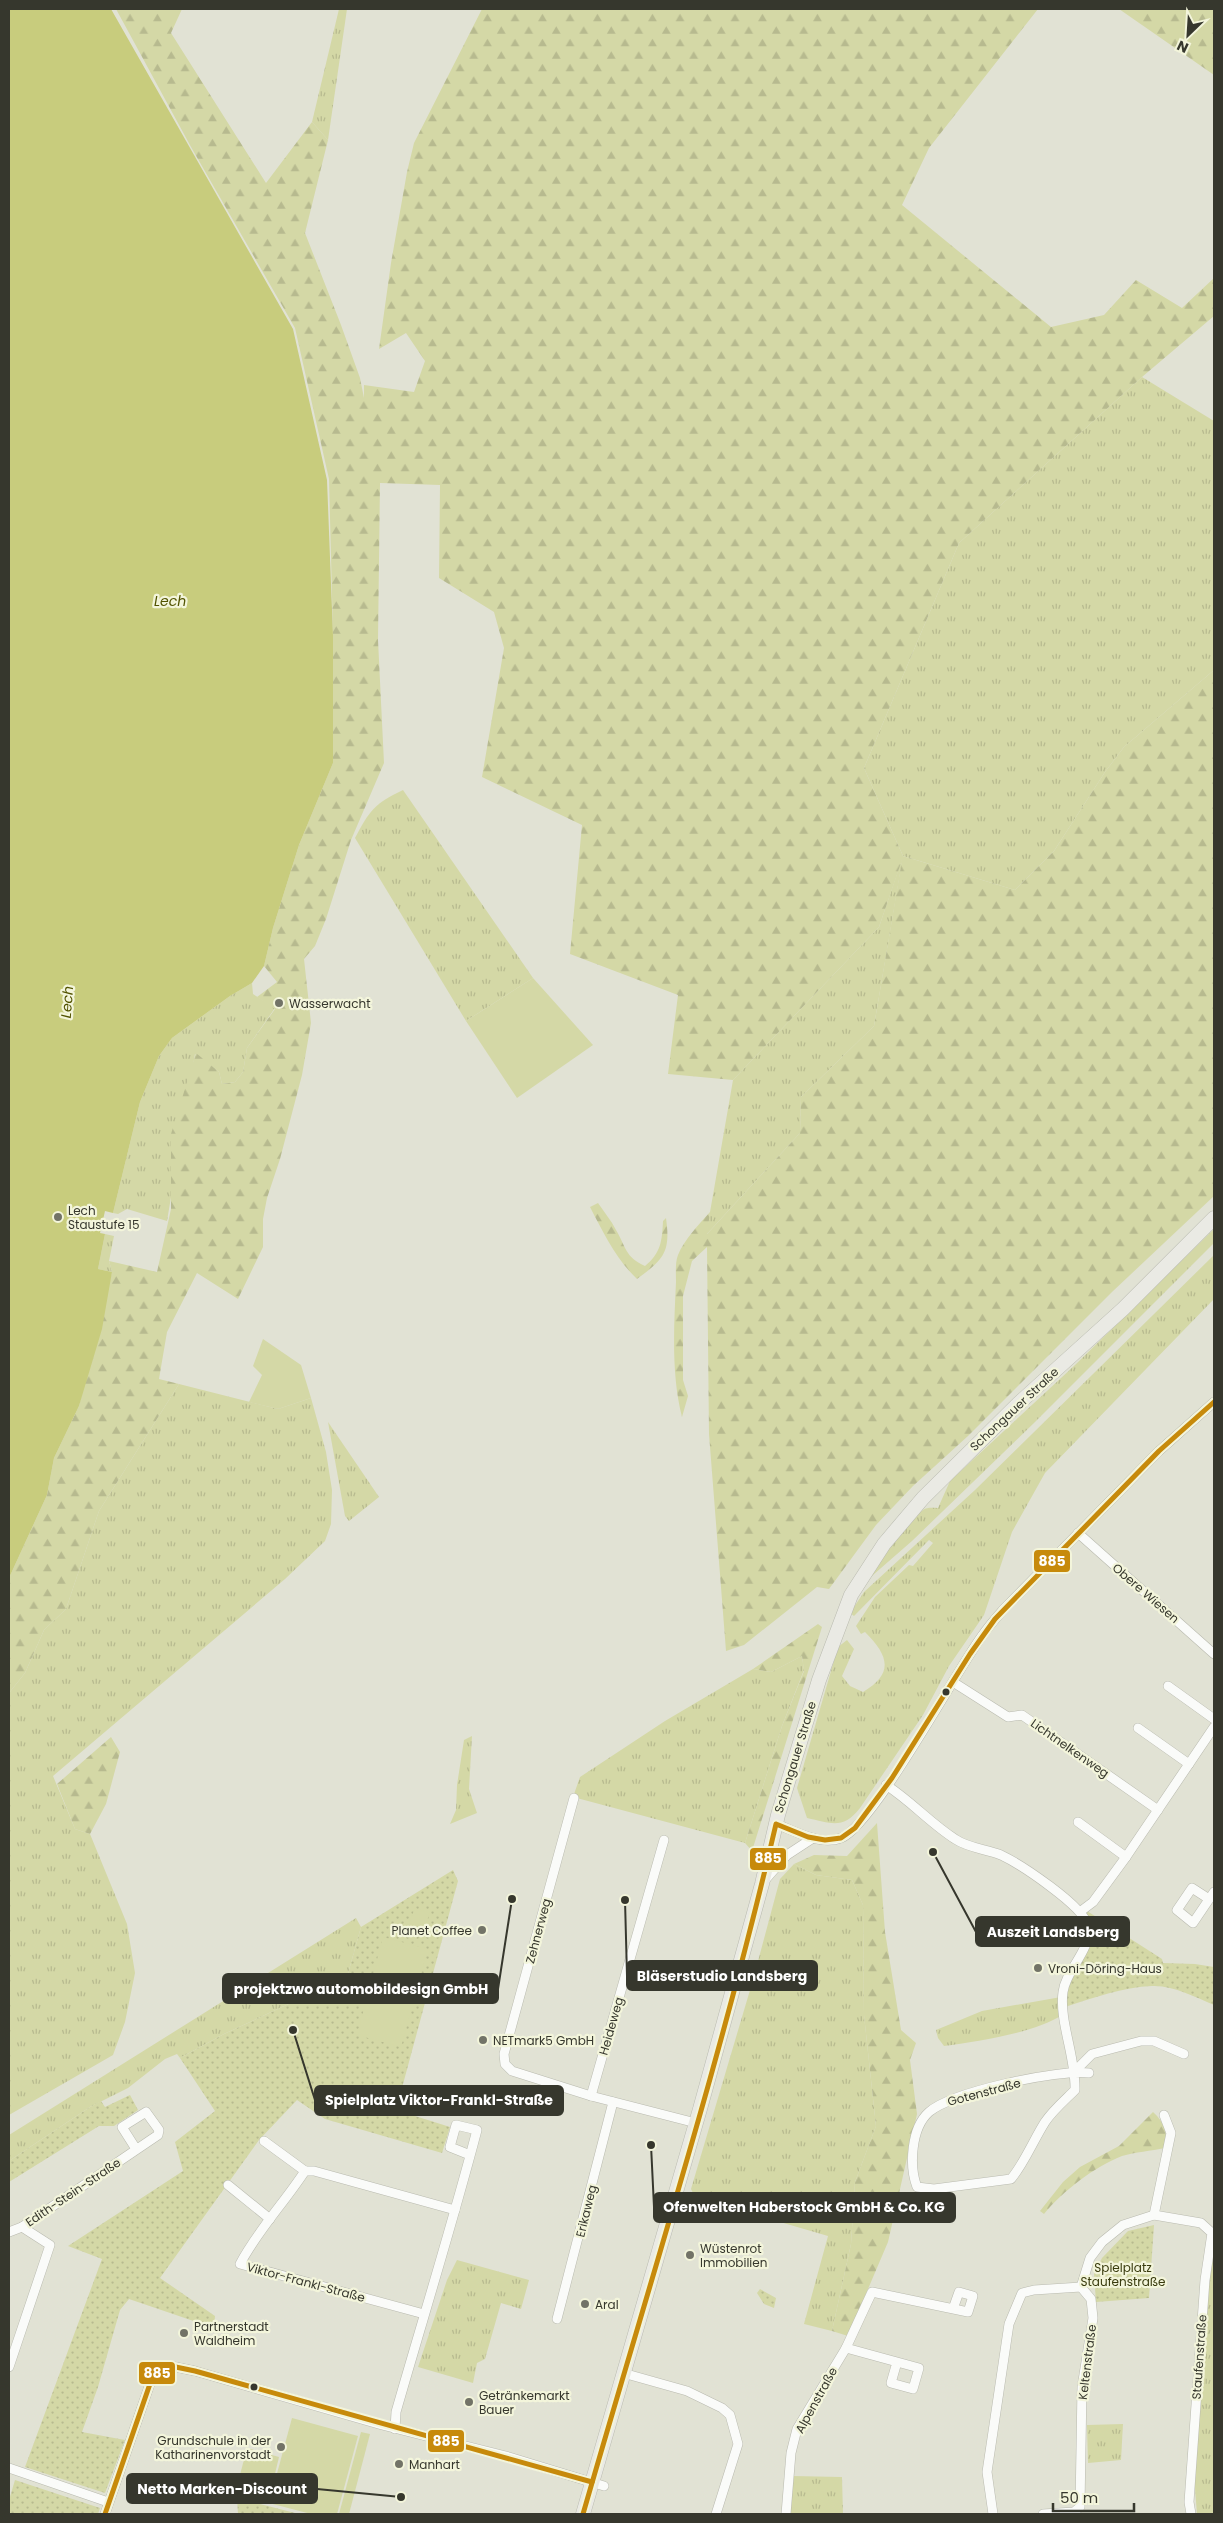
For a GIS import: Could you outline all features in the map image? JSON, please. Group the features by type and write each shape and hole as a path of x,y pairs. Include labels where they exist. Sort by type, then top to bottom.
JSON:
{"main road":[{"name":"Schongauer Straße","path":"583,2514 598,2484 623,2373 696,2123 762,1884 776,1824 818,1680 851,1596 884,1544 923,1498 974,1446 1123,1309 1214,1218"}],"street":[{"path":"776,1824 813,1838 840,1839 856,1829 982,1636 1003,1610 1159,1451 1214,1402"},
{"name":"Obere Wiesen","path":"1078,1533 1214,1654"},
{"name":"Lichtnelkenweg","path":"953,1682 1008,1716 1022,1716 1158,1810"},
{"path":"1168,1686 1214,1719"},
{"path":"1138,1728 1189,1764"},
{"path":"886,1785 956,1840 1001,1856 1033,1875 1081,1911 1093,1902 1126,1857 1214,1728"},
{"name":"Zehnerweg","path":"574,1798 504,2054 505,2064 512,2071 591,2096"},
{"path":"1078,1822 1126,1857"},
{"path":"762,1884 787,1855 813,1838"},
{"name":"Heideweg","path":"591,2096 664,1840"},
{"name":"Gotenstraße","path":"1081,1911 1088,1926 1087,1940 1066,1978 1063,1994 1063,2009 1076,2071 1075,2090 1047,2120 1029,2148 1020,2168 1011,2179 934,2189 916,2187 912,2174 918,2126 928,2113 944,2102 1000,2086 1076,2071 1090,2072"},
{"path":"1076,2071 1092,2054 1141,2041 1154,2041 1184,2054"},
{"path":"591,2096 696,2123"},
{"name":"Erikaweg","path":"557,2319 614,2102"},
{"name":"Edith-Stein-Straße","path":"9,2232 22,2227 160,2133 146,2112 122,2127 136,2149"},
{"path":"1154,2215 1170,2139 1169,2123 1164,2115"},
{"path":"264,2141 305,2171 314,2171 455,2210"},
{"path":"395,2429 396,2412 470,2156"},
{"name":"Viktor-Frankl-Straße","path":"305,2171 289,2196 254,2238 240,2264 424,2314"},
{"path":"228,2185 270,2219"},
{"name":"Staufenstraße","path":"1081,2287 1089,2260 1102,2242 1123,2225 1154,2215 1201,2223 1212,2233 1205,2280 1194,2419 1189,2502 1191,2514"},
{"path":"9,2368 12,2347 50,2245 22,2227"},
{"path":"993,2514 987,2472 1008,2331 1014,2308 1022,2294 1034,2290 1081,2287"},
{"name":"Keltenstraße","path":"1043,2514 1074,2512 1080,2508 1082,2499 1082,2387 1093,2318 1091,2299 1081,2287"},
{"name":"Alpenstraße","path":"786,2514 791,2453 797,2430 846,2348 872,2292 953,2309"},
{"path":"846,2348 897,2362"},
{"path":"105,2514 152,2378 166,2366 195,2371 395,2429 509,2457 598,2484"},
{"path":"623,2373 687,2391 722,2408 730,2415 738,2444 716,2514"},
{"path":"9,2468 108,2502"}],"green space":[{"path":"116,9 182,9 171,33 266,183 312,122 328,140 305,233 360,378 364,398 364,385 414,392 425,361 406,333 379,349 391,263 414,143 482,9 1038,9 929,148 902,205 1051,327 1104,315 1136,280 1182,308 1214,278 1214,316 1142,377 959,543 864,768 903,856 1015,890 1054,851 1105,772 1124,747 1214,670 1214,1196 1112,1292 968,1436 913,1486 876,1525 829,1589 817,1587 744,1645 726,1651 709,1434 707,1247 692,1261 683,1296 683,1380 688,1396 682,1417 676,1384 674,1350 677,1258 688,1238 710,1212 707,1234 800,1133 801,1097 874,1026 902,860 879,927 733,1080 668,1074 678,995 570,954 582,825 482,777 504,648 494,612 439,578 440,485 380,483 378,640 384,763 351,840 326,919 315,946 304,959 311,1023 302,1075 280,1159 267,1198 263,1219 263,1247 238,1299 197,1273 167,1332 159,1379 179,1384 99,1511 66,1609 44,1630 25,1673 9,1693 9,1578 47,1495 54,1458 79,1406 112,1272 109,1261 157,1272 171,1209 171,1134 196,1053 219,1072 222,1084 235,1082 243,1072 247,1048 275,1009 257,997 277,982 264,966 273,928 299,845 333,763 333,635 329,479 295,328 191,147"},
{"path":"339,9 347,9 328,140 312,122"},
{"path":"1119,9 1214,9 1214,75"},
{"path":"1142,377 1214,421 1214,670 1124,747 1105,772 1054,851 1015,890 903,856 864,768 959,543"},
{"path":"403,790 533,978 466,1021 355,838 364,821 379,804"},
{"path":"903,856 874,1026 801,1097 800,1133 706,1235 733,1080 879,927"},
{"path":"533,978 593,1045 517,1098 466,1021"},
{"path":"252,983 253,994 275,1008 247,1048 243,1072 235,1082 222,1084 219,1072 195,1054 167,1221 127,1209 118,1214 113,1213 140,1102 159,1056 172,1038 230,996"},
{"path":"598,1203 612,1223 627,1251 633,1259 645,1266 660,1246 663,1221 666,1218 666,1248 659,1261 637,1279 616,1254 590,1207"},
{"path":"1214,1229 1214,1243 1035,1422 912,1541 865,1582 892,1543 908,1524 925,1509 938,1508 950,1481 1075,1365"},
{"path":"105,1234 114,1236 109,1261 112,1272 98,1269"},
{"path":"1214,1255 1214,1299 1045,1473 1012,1532 984,1615 949,1666 923,1715 860,1808 848,1820 842,1822 830,1823 807,1818 797,1788 838,1647 847,1640 854,1649 842,1676 850,1686 863,1692 880,1678 885,1664 883,1656 873,1640 865,1632 861,1634 856,1626 875,1597 909,1565 913,1566 933,1543 929,1540 854,1616 850,1613 864,1592 975,1490"},
{"path":"263,1339 301,1365 311,1398 278,1409 249,1402 262,1375 253,1366"},
{"path":"179,1384 278,1409 311,1398 326,1452 332,1490 331,1524 325,1541 285,1579 53,1776 75,1829 90,1834 127,1924 135,1973 125,2022 113,2055 9,2115 9,1693 25,1673 44,1630 66,1609 99,1511"},
{"path":"328,1422 379,1497 349,1521 345,1516"},
{"path":"818,1624 822,1627 752,1851 745,1843 782,1726 804,1671 802,1656 771,1672 753,1669"},
{"path":"802,1656 804,1670 782,1726 745,1843 573,1797 580,1777 665,1721 753,1669 771,1672"},
{"path":"472,1736 469,1789 477,1813 450,1824 456,1810 457,1785 464,1740"},
{"path":"111,1737 120,1752 106,1804 90,1834 75,1829 57,1784"},
{"path":"877,1823 885,1932 901,2030 916,2043 910,2060 917,2114 888,2242 848,2336 832,2331 851,2244 855,2182 876,2126 864,2015 863,1905 852,1880 816,1875 794,1864 814,1855 847,1856"},
{"path":"794,1864 816,1875 852,1880 863,1905 864,2015 876,2126 855,2182 851,2244 832,2331 804,2324 828,2236 695,2197 691,2189 753,1980 780,1879"},
{"path":"453,1870 458,1881 396,2110 450,2127 442,2153 325,2119 297,2100 259,2140 160,2278 215,2316 214,2328 129,2299 120,2310 98,2387 82,2432 125,2440 105,2493 25,2467 102,2259 68,2246 183,2171 175,2142 215,2111 180,2058 224,2034 347,1977 361,1927"},
{"path":"415,1908 430,1913 424,1929 409,1923"},
{"path":"1087,1911 1162,1959 1163,1963 1195,1964 1214,1967 1214,2005 1176,1989 1152,1986 1119,1991 1065,2007 1065,1994 1087,1947"},
{"path":"356,1918 361,1927 347,1977 224,2034 180,2058 177,2054 165,2059 128,2088 90,2107 9,2161 9,2135"},
{"path":"383,1937 428,1949 401,2047 357,2035"},
{"path":"1061,1997 1062,2015 1037,2027 973,2042 944,2046 938,2038 936,2030 982,2011"},
{"path":"130,2095 138,2110 114,2126 99,2126 9,2182 9,2161 101,2101 105,2107"},
{"path":"1153,2112 1165,2128 1165,2148 1122,2156 1101,2166 1080,2180 1044,2214 1040,2211 1063,2182 1080,2167 1119,2146"},
{"name":"Spielplatz Staufenstraße","path":"1154,2225 1149,2298 1096,2302 1094,2274 1102,2258 1128,2231"},
{"path":"1214,2234 1214,2514 1197,2514 1193,2463 1205,2302"},
{"path":"457,2260 529,2280 521,2309 501,2303 485,2359 477,2363 473,2383 418,2367 447,2280"},
{"path":"760,2289 776,2298 774,2308 764,2304 757,2293"},
{"path":"292,2418 358,2436 337,2514 311,2514 269,2503"},
{"path":"1123,2424 1121,2460 1088,2463 1087,2425"},
{"path":"361,2432 370,2434 349,2514 339,2514"},
{"path":"247,2448 279,2457 268,2503 235,2494"},
{"path":"792,2476 842,2477 843,2514 790,2514"},
{"path":"15,2480 100,2508 98,2514 9,2514 9,2500"},
{"path":"237,2498 299,2514 238,2514"}],"water":[{"name":"Lech","path":"9,9 111,9 293,329 327,480 333,635 333,763 299,845 273,928 264,966 252,983 230,996 172,1038 159,1056 140,1102 113,1213 105,1211 100,1233 105,1234 98,1269 112,1272 102,1329 79,1406 54,1458 47,1495 9,1578"}],"transit line":[{"name":"885","path":"583,2514 709,2084 776,1824 808,1837 825,1840 841,1838 855,1828 892,1778 970,1654 995,1619 1159,1451 1214,1402"},
{"name":"885","path":"105,2514 152,2378 166,2365 195,2371 592,2482"}],"place":[{"name":"Wasserwacht","path":"279,1003"},
{"name":"Lech Staustufe 15","path":"58,1217"},
{"name":"Auszeit Landsberg","path":"933,1852"},
{"name":"projektzwo automobildesign GmbH","path":"512,1899"},
{"name":"Bläserstudio Landsberg","path":"625,1900"},
{"name":"Planet Coffee","path":"482,1930"},
{"name":"Vroni-Döring-Haus","path":"1038,1968"},
{"name":"Spielplatz Viktor-Frankl-Straße","path":"293,2030"},
{"name":"NETmark5 GmbH","path":"483,2040"},
{"name":"Ofenwelten Haberstock GmbH & Co. KG","path":"651,2145"},
{"name":"Wüstenrot Immobilien","path":"690,2255"},
{"name":"Aral","path":"585,2304"},
{"name":"Partnerstadt Waldheim","path":"184,2333"},
{"name":"Getränkemarkt Bauer","path":"469,2402"},
{"name":"Grundschule in der Katharinenvorstadt","path":"281,2447"},
{"name":"Manhart","path":"399,2464"},
{"name":"Netto Marken-Discount","path":"401,2497"}]}
